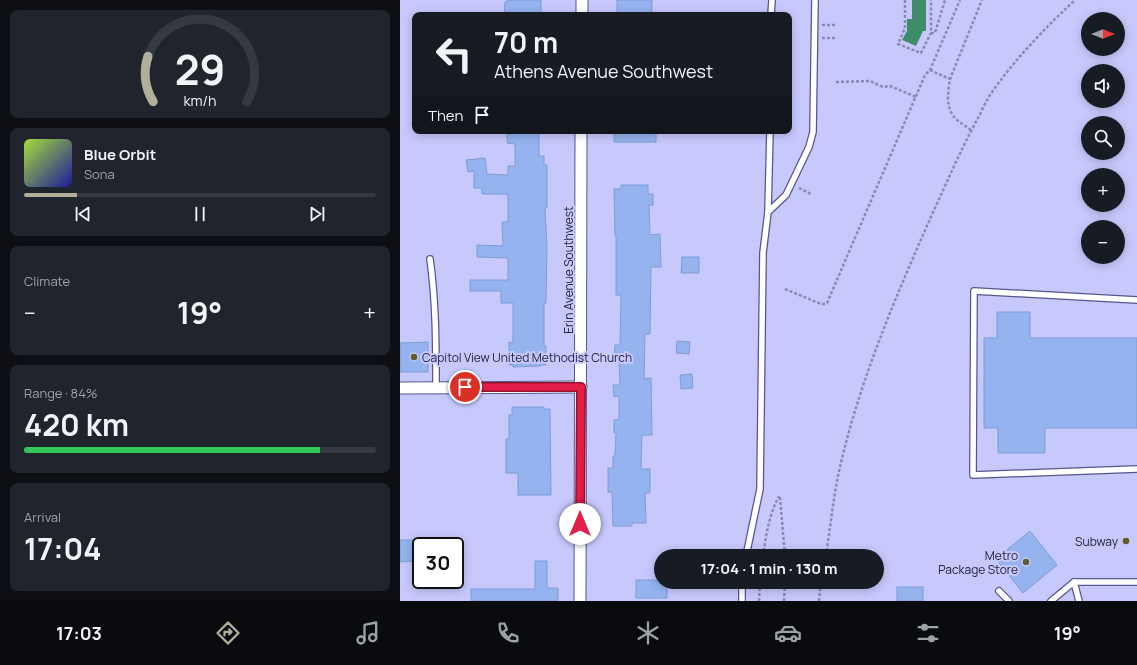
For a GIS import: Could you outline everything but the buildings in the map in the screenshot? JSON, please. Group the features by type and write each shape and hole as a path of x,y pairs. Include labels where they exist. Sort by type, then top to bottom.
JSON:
{"street":[{"path":"582,0 582,12"},
{"name":"Erin Avenue Southwest","path":"580,601 582,134"},
{"path":"400,388 581,387"}],"lane":[{"path":"772,0 772,12"},
{"path":"768,212 786,195 809,147 813,132 815,0"},
{"path":"747,549 760,489 763,253 768,212 770,134"},
{"path":"430,259 434,290 436,388"},
{"path":"1137,300 974,291 973,475 1137,469"},
{"path":"1051,601 1058,598 1074,582 1137,582"},
{"path":"1074,582 1079,601"},
{"path":"742,589 742,601"},
{"path":"999,591 1009,601"}],"path":[{"path":"905,0 905,28 898,44 921,53 930,33 931,0"},
{"path":"930,33 935,33 945,0"},
{"path":"785,289 821,304 827,303 925,75 930,70 960,0"},
{"path":"971,130 955,118 950,111 948,101 950,79 982,0"},
{"path":"827,549 838,476 854,417 875,352 896,296 971,130 989,96 1010,67 1051,23 1075,0"},
{"path":"930,70 950,79"},
{"path":"836,82 870,81 883,87 890,86 916,97"},
{"path":"798,188 811,194"},
{"path":"764,549 769,521 774,506 780,496 784,549"},
{"path":"759,601 760,589"},
{"path":"784,589 784,601"},
{"path":"819,601 820,589"}],"shaded area":[{"path":"912,0 926,0 926,31 923,31 916,46 902,40 907,31 907,19 912,19"}],"place":[{"name":"Capitol View United Methodist Church","path":"414,357"},
{"name":"Subway","path":"1126,541"},
{"name":"Metro Package Store","path":"1026,562"}],"route":[{"path":"465,387 581,387 580,524"}]}
